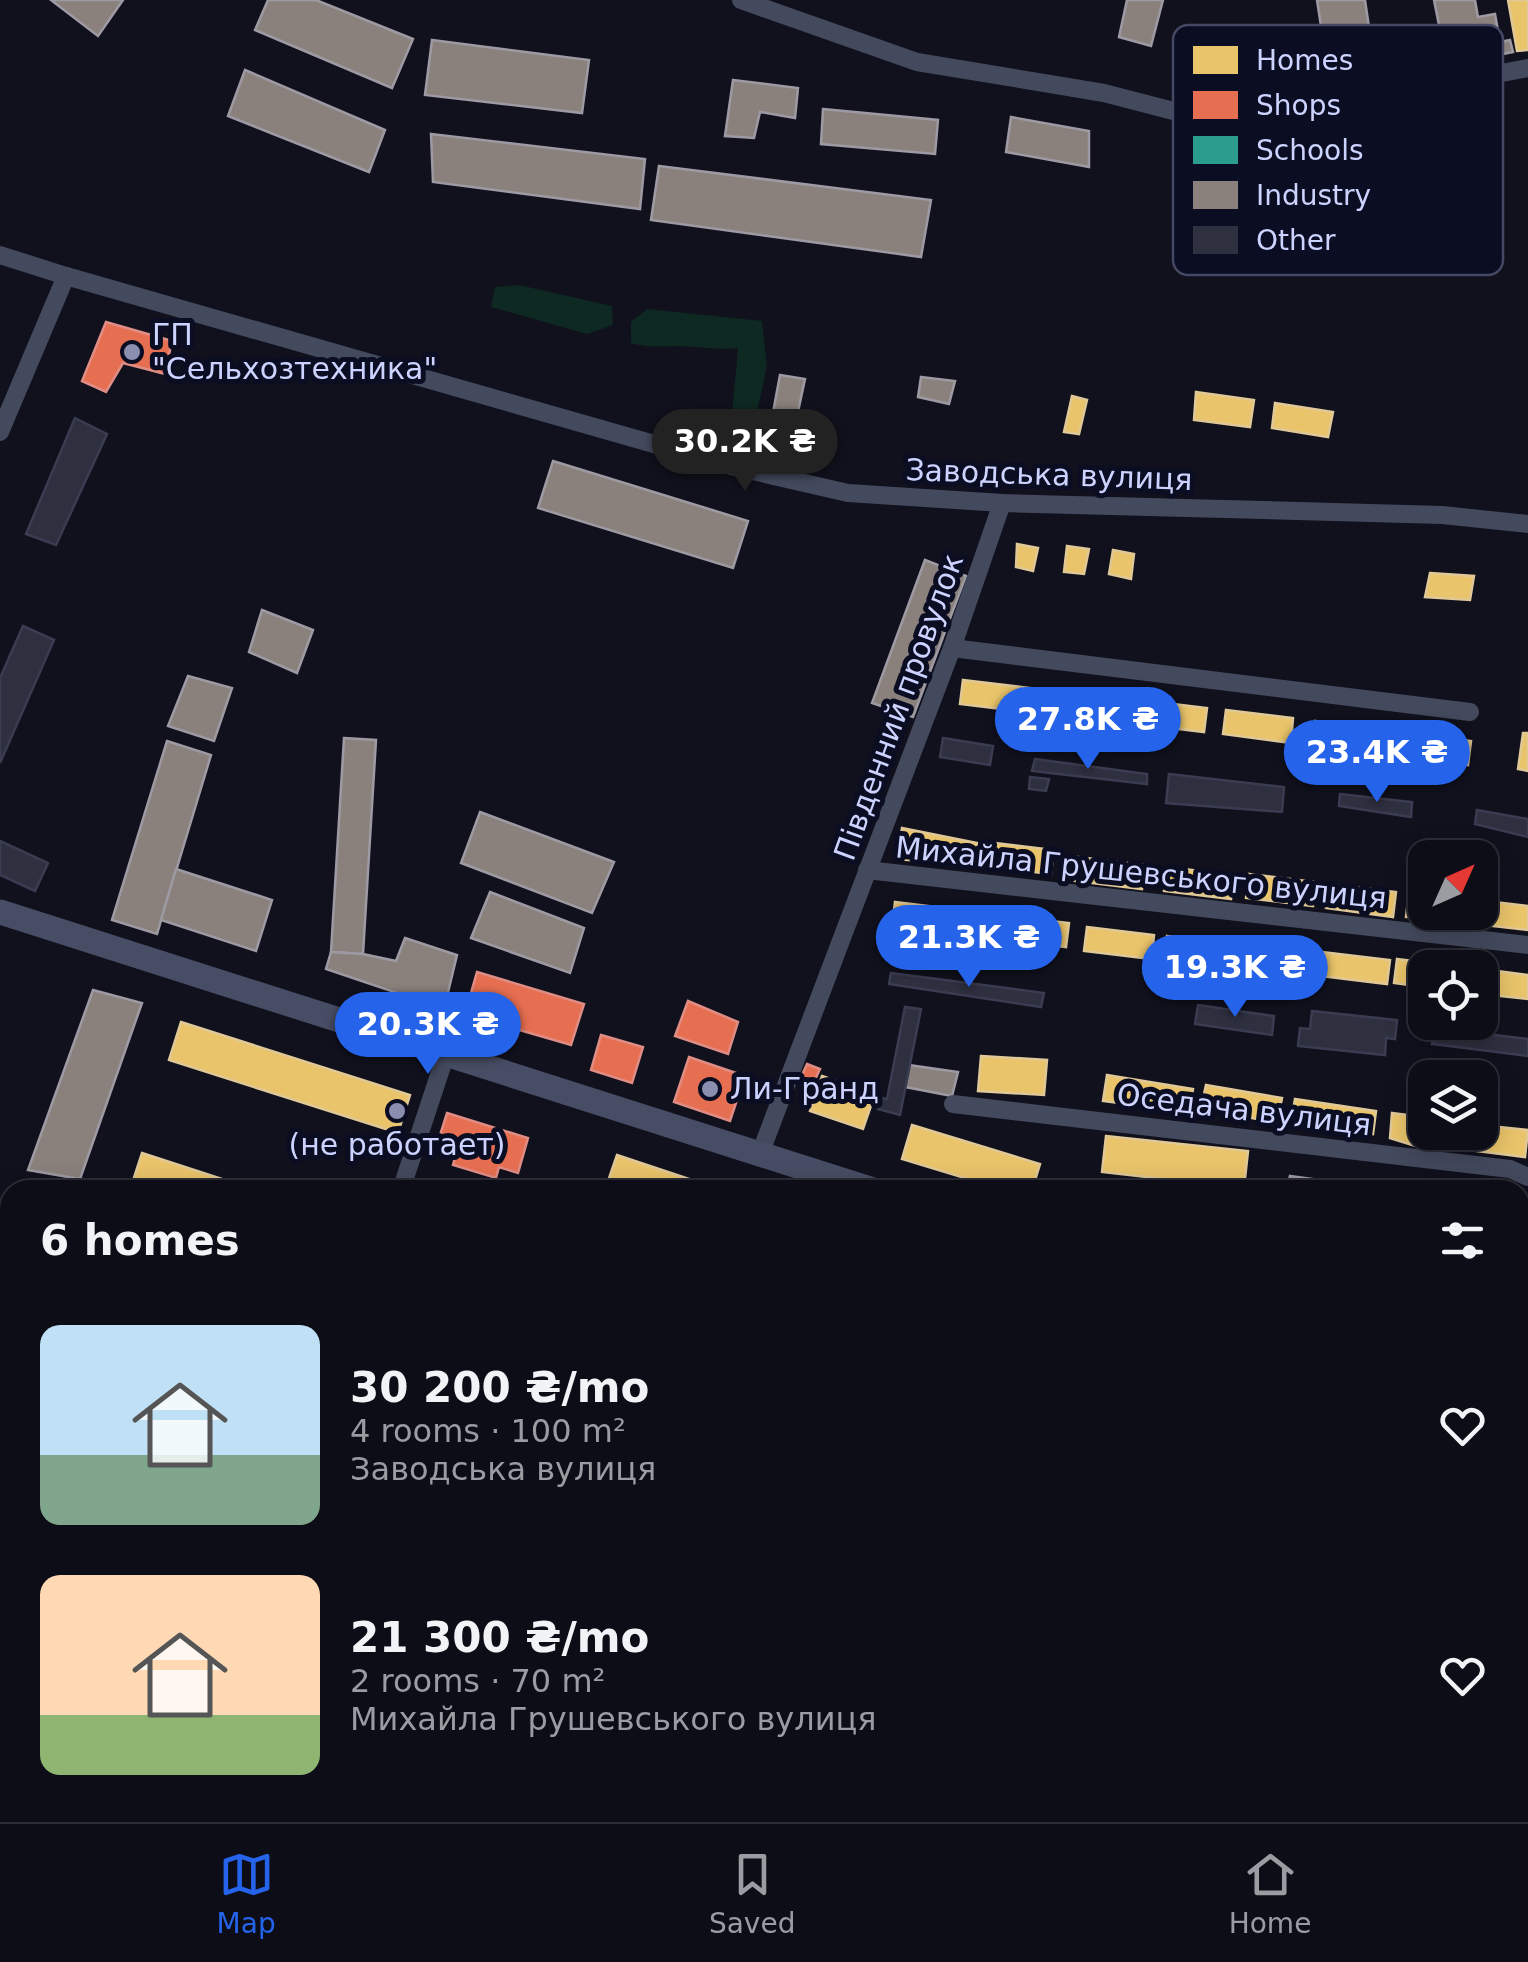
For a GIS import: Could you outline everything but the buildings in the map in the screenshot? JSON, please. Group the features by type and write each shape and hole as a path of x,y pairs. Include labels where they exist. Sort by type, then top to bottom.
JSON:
{"street":[{"path":"741,0 917,62 1104,93 1173,111"},
{"path":"1503,73 1528,68"},
{"name":"Заводська вулиця","path":"0,254 731,466 848,492 1002,503 1442,515 1528,524"},
{"path":"0,432 66,276"},
{"name":"Південний провулок","path":"760,1154 952,648 1002,503"},
{"path":"952,648 1470,712"},
{"name":"Михайла Грушевського вулиця","path":"868,870 1528,944"},
{"path":"0,912 842,1180"},
{"path":"404,1180 446,1054"},
{"name":"Оседача вулиця","path":"953,1104 1510,1169 1528,1177"}],"green space":[{"path":"519,285 612,306 613,325 587,334 491,307 495,287"},
{"path":"647,309 762,321 767,366 752,436 806,448 798,471 763,463 729,447 738,348 631,343 631,322"}],"place":[{"name":"ГП \"Сельхозтехника\"","path":"132,352"},
{"name":"Ли-Гранд","path":"710,1089"},
{"name":"(не работает)","path":"397,1111"}]}
